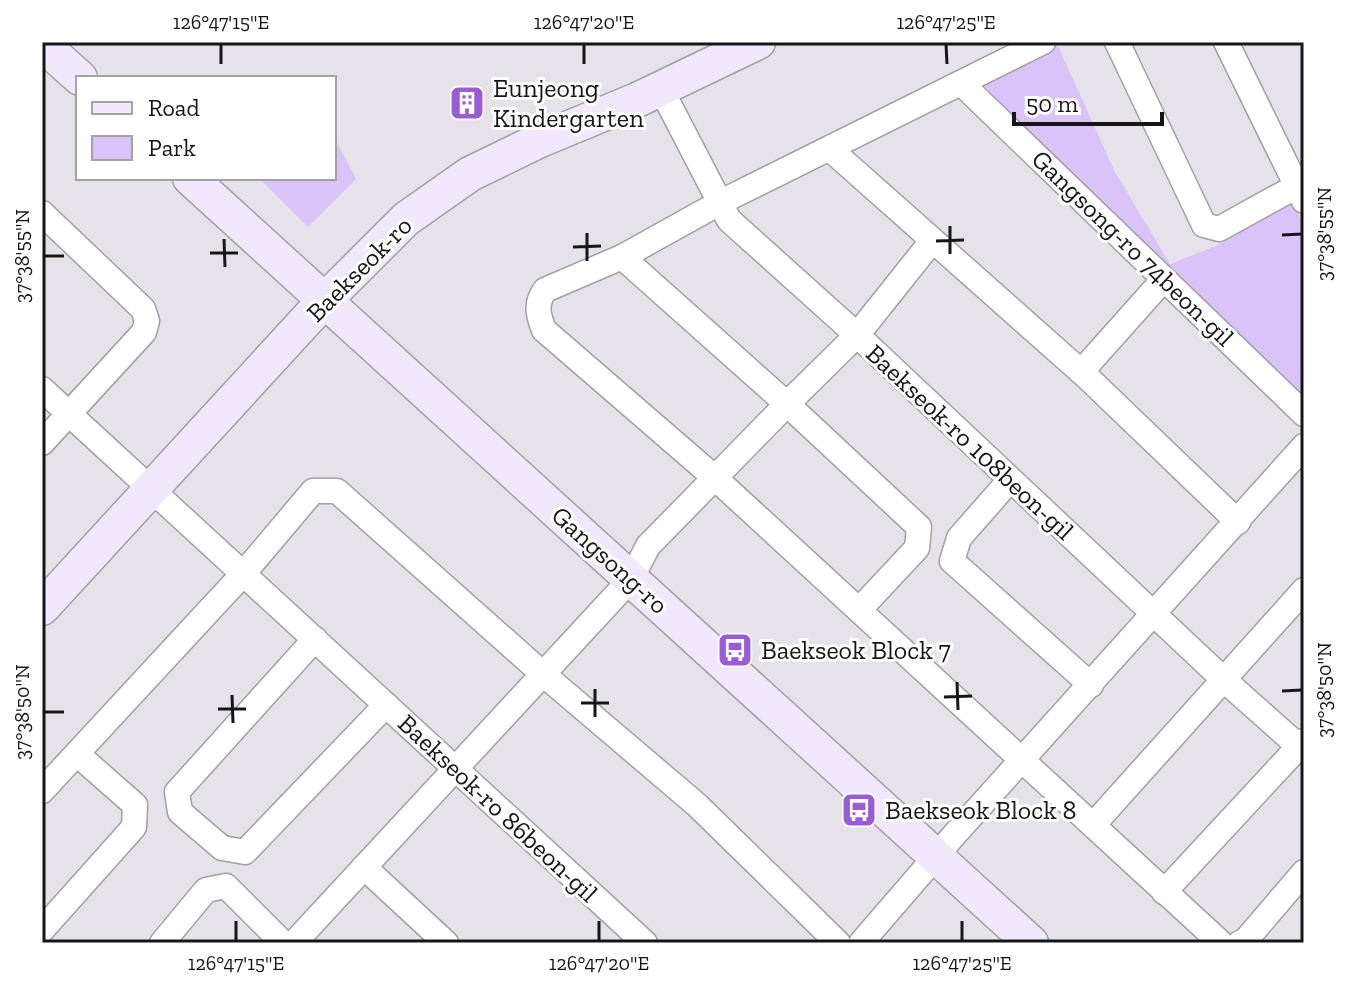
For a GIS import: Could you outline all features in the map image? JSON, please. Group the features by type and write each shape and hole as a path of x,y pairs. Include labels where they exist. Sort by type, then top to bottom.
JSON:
{"main road":[{"name":"Baekseok-ro","path":"42,608 324,301 406,219 470,174 758,42"},
{"path":"42,44 78,76"},
{"name":"Gangsong-ro","path":"192,180 1031,943"}],"street":[{"path":"1043,42 721,202 622,257 545,290 538,299 538,315 544,330 714,477 1221,943"},
{"path":"1117,42 1204,225 1219,229 1300,194 1226,42"},
{"name":"Gangsong-ro 74beon-gil","path":"961,83 1304,414"},
{"name":"Baekseok-ro 108beon-gil","path":"661,89 729,220 857,335 1223,679 1302,746 1164,892"},
{"path":"830,149 1084,375 1238,522"},
{"path":"42,213 143,309 147,321 144,332 42,443"},
{"path":"294,943 631,579 648,546 857,335 932,241"},
{"path":"622,257 919,527 917,548 864,614"},
{"path":"1084,375 1164,279"},
{"name":"Baekseok-ro 86beon-gil","path":"42,389 645,943"},
{"path":"861,943 1304,446"},
{"path":"1010,480 959,538 952,561 1091,685"},
{"path":"42,791 243,574 313,491 337,491 543,674 697,805 838,943"},
{"path":"1094,824 1304,590"},
{"name":"Baekseok-ro 86beon-gil","path":"315,639 177,792 180,812 222,848 245,852 386,705"},
{"path":"42,930 134,827 135,805 79,752"},
{"path":"364,867 446,943"},
{"path":"1240,943 1304,872"},
{"path":"162,943 206,890 226,886 283,943"}],"green space":[{"path":"1058,46 1115,172 1170,264 1216,246 1291,201 1304,224 1304,399 1031,136 983,84 1010,67"},
{"path":"336,141 356,179 308,227 261,180 336,180"}],"place":[{"name":"Eunjeong Kindergarten","path":"467,103"},
{"name":"Baekseok Block 7","path":"735,650"},
{"name":"Baekseok Block 8","path":"859,810"}]}
